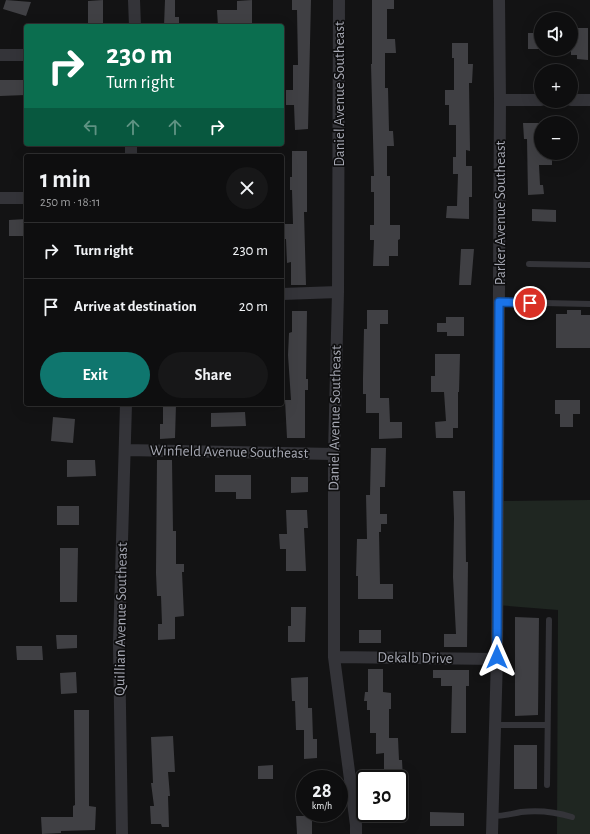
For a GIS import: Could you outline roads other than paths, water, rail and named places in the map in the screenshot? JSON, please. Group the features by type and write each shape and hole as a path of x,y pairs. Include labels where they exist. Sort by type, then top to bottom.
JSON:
{"street":[{"path":"134,0 135,24"},
{"name":"Daniel Avenue Southeast","path":"339,0 338,292 334,454 334,658 356,834"},
{"name":"Parker Avenue Southeast","path":"492,834 496,659 499,302 499,0"},
{"path":"0,55 24,55"},
{"path":"500,100 534,100"},
{"path":"578,100 590,100"},
{"path":"0,198 24,198"},
{"path":"284,294 338,292"},
{"name":"Quillian Avenue Southeast","path":"122,834 119,644 126,406"},
{"name":"Winfield Avenue Southeast","path":"125,450 334,454"},
{"name":"Dekalb Drive","path":"334,658 496,659"}],"lane":[{"path":"529,264 590,265"},
{"path":"499,302 590,304"},
{"path":"547,785 549,620"},
{"path":"495,725 547,725"},
{"path":"493,816 508,816 520,812 542,811 572,817"}]}
